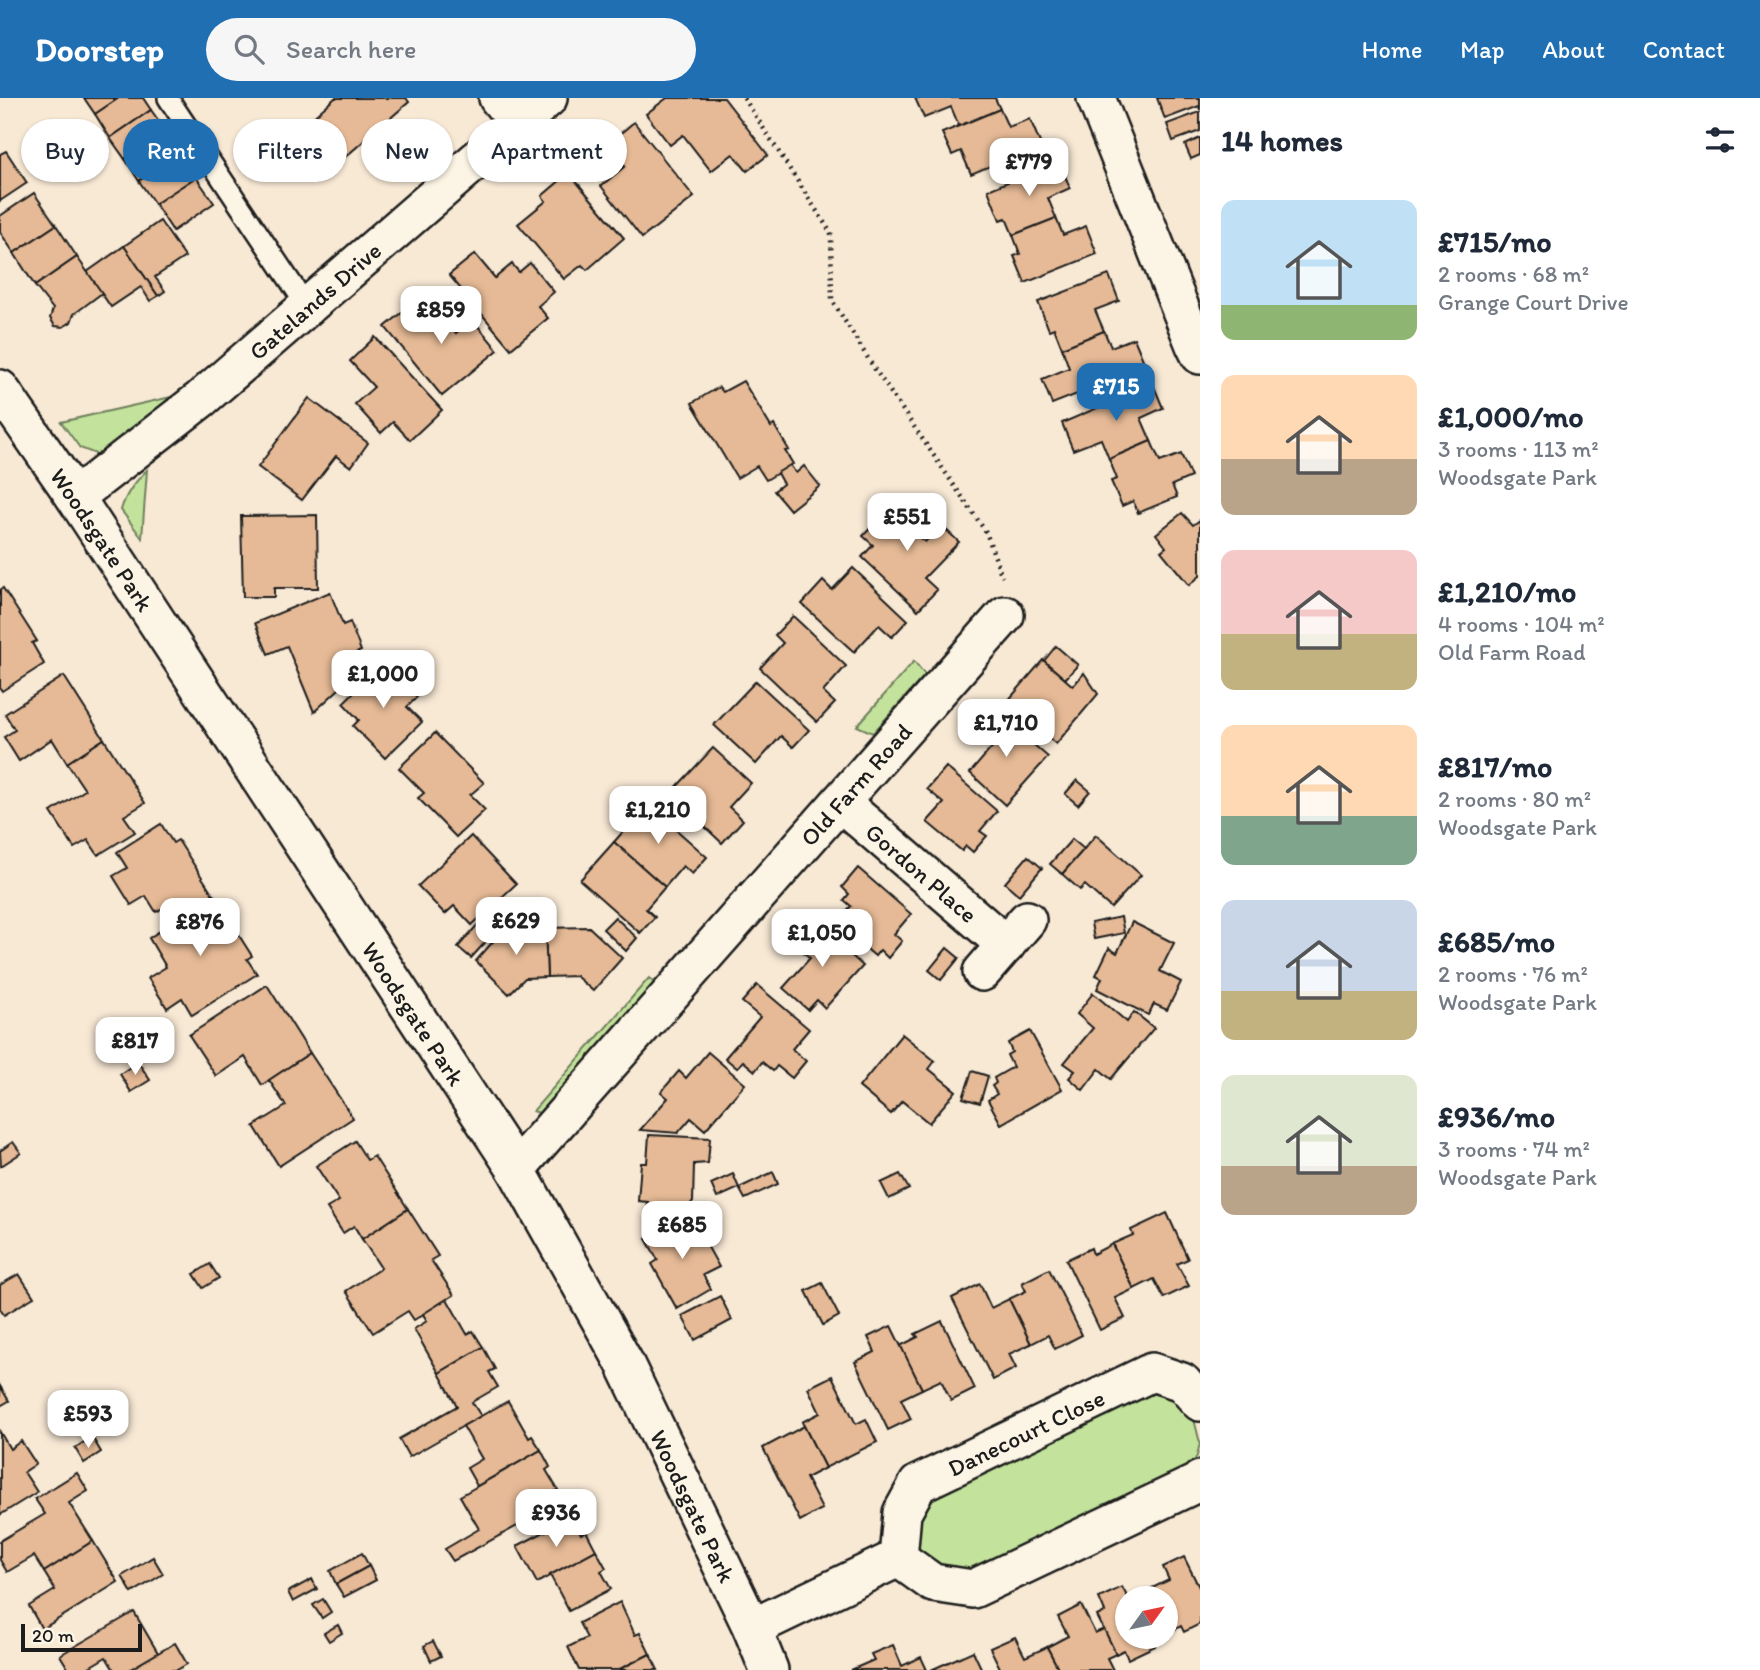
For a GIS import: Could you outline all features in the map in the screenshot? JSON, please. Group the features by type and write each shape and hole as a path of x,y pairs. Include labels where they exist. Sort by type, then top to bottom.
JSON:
{"street":[{"name":"Gatelands Drive","path":"75,497 201,399 308,308 508,110 548,98"},
{"path":"1096,98 1200,355"},
{"name":"Woodsgate Park","path":"0,389 75,497 516,1169 624,1362 752,1628 769,1670"},
{"name":"Old Farm Road","path":"516,1169 1005,615"},
{"name":"Gordon Place","path":"840,802 1016,932 982,972"},
{"name":"Danecourt Close","path":"898,1558 902,1513 918,1484 1152,1372 1182,1382 1200,1402"},
{"path":"752,1628 898,1558 933,1583 973,1589 1200,1480"}],"lane":[{"path":"168,98 308,308"}],"path":[{"path":"744,98 831,233 832,300 874,368 986,532 1009,594 1005,615"}],"green space":[{"path":"171,397 128,437 98,455 80,448 61,422"},
{"path":"147,470 142,538 121,510 131,488"},
{"path":"914,661 925,675 873,733 857,726"},
{"path":"649,978 655,984 539,1113 533,1111"},
{"path":"1152,1389 1165,1391 1193,1415 1200,1443 1191,1467 965,1576 940,1572 917,1548 911,1522 927,1496"}],"building":[{"path":"84,98 119,98 95,114"},
{"path":"119,98 143,98 151,110 138,119 123,119 123,129 110,138 109,119 98,119 95,114"},
{"path":"335,98 406,98 409,102 389,119 361,119 361,143 347,155 347,119 311,119"},
{"path":"667,98 724,98 768,155 747,171 733,154 711,171 683,135 670,145 646,114"},
{"path":"915,98 995,98 1000,109 959,126 951,107 924,118"},
{"path":"1157,98 1200,98 1200,110 1199,106 1165,119"},
{"path":"1000,109 1008,127 1030,119 1041,145 971,174 961,151 952,155 942,133"},
{"path":"151,110 157,119 138,119"},
{"path":"1200,112 1200,131 1173,141 1167,124"},
{"path":"634,122 694,197 642,238 601,186 606,182 627,182 627,128"},
{"path":"123,129 123,156 110,138"},
{"path":"1200,138 1200,155 1191,159 1185,145"},
{"path":"6,151 21,174 21,182 27,183 0,201 0,154"},
{"path":"1059,161 1070,188 1048,198 1056,218 1013,235 1006,218 1000,220 988,190"},
{"path":"140,182 188,182 155,204"},
{"path":"188,182 199,182 214,203 173,231 155,204"},
{"path":"558,182 577,182 624,238 587,270 582,265 564,279 518,224 546,201 542,196"},
{"path":"34,193 56,225 14,253 0,232 0,216"},
{"path":"1056,218 1063,235 1086,226 1097,254 1025,283 1014,256 1020,254 1013,235"},
{"path":"160,221 185,257 155,277 165,291 158,296 124,246"},
{"path":"56,225 77,257 35,286 14,253"},
{"path":"124,246 158,296 150,301 141,287 111,307 87,272"},
{"path":"475,254 495,278 512,264 519,272 530,263 554,292 538,306 548,318 511,349 449,275"},
{"path":"77,257 102,293 74,314 71,322 63,327 55,326 50,318 53,309 35,286"},
{"path":"1109,275 1119,301 1095,310 1104,331 1062,348 1054,328 1049,330 1038,302"},
{"path":"430,301 456,333 472,319 498,350 442,396 385,327 404,311 410,317"},
{"path":"1104,331 1111,347 1134,338 1146,367 1052,404 1042,379 1069,368 1062,348"},
{"path":"375,337 442,410 410,440 393,422 381,433 355,404 374,387 350,361"},
{"path":"743,381 771,427 774,425 789,450 785,451 793,464 766,480 757,466 737,478 692,403 719,387 723,392"},
{"path":"1153,384 1163,408 1141,418 1151,441 1109,459 1101,439 1073,450 1062,423"},
{"path":"309,398 368,443 351,467 336,456 302,500 258,467"},
{"path":"1151,441 1160,462 1181,454 1191,477 1172,485 1177,497 1138,513 1133,501 1122,506 1111,481 1117,479 1109,459"},
{"path":"790,465 796,473 804,466 820,486 790,510 774,491 783,484 777,473"},
{"path":"889,508 901,520 912,508 932,527 921,539 925,542 941,525 959,542 924,578 937,590 918,610 862,557 873,545 863,536"},
{"path":"1182,513 1193,525 1200,520 1200,576 1189,585 1161,551 1166,547 1156,534"},
{"path":"317,515 318,588 274,588 274,597 243,597 241,516"},
{"path":"853,568 908,620 892,637 879,625 854,652 802,604 823,581 832,590"},
{"path":"3,588 37,641 32,643 44,664 2,691 0,590"},
{"path":"330,592 343,625 350,622 361,651 344,658 352,677 314,712 287,646 268,654 255,623"},
{"path":"793,616 846,666 823,692 835,703 817,722 760,668 783,643 775,635"},
{"path":"1056,646 1078,665 1065,679 1044,661"},
{"path":"1043,660 1073,686 1084,673 1098,694 1056,744 1007,702"},
{"path":"383,663 417,697 407,707 422,722 385,758 353,726 359,720 343,703"},
{"path":"64,676 104,739 67,763 52,739 19,761 4,737 15,730 5,714"},
{"path":"756,681 809,730 793,747 781,736 756,764 714,725"},
{"path":"995,711 1048,757 1005,805 970,773 994,745 977,731"},
{"path":"435,733 484,783 470,795 485,810 456,837 418,798 424,793 399,768"},
{"path":"104,739 145,803 124,816 135,832 98,855 88,840 74,848 51,812 85,790 67,763"},
{"path":"713,748 751,783 729,807 743,820 722,843 670,794"},
{"path":"946,767 997,811 980,831 987,836 973,852 966,846 962,851 927,822 944,803 927,789"},
{"path":"1077,780 1090,791 1078,805 1065,794"},
{"path":"644,801 707,857 692,874 683,866 665,887 614,842 636,817 632,814"},
{"path":"161,824 173,843 178,840 214,896 175,921 167,906 156,912 146,896 131,905 113,876 127,868 117,852"},
{"path":"1096,835 1141,875 1111,908 1085,885 1080,890 1062,874"},
{"path":"471,836 516,884 472,925 454,906 445,914 418,886"},
{"path":"1072,839 1084,849 1062,874 1050,864"},
{"path":"614,842 665,887 646,909 655,917 640,933 580,880"},
{"path":"1028,856 1042,868 1019,895 1005,883"},
{"path":"858,868 911,914 894,934 902,941 888,958 880,950 875,956 836,923 851,906 844,900 849,894 842,887"},
{"path":"214,896 252,956 247,959 257,974 192,1015 182,998 167,1008 148,978 166,967 149,938"},
{"path":"615,917 637,938 626,951 603,929"},
{"path":"1121,917 1124,933 1094,939 1091,923"},
{"path":"813,920 863,966 825,1008 817,1000 808,1010 783,988 810,958 801,950 805,945 797,938"},
{"path":"1132,922 1174,943 1160,971 1181,982 1167,1010 1154,1004 1148,1015 1097,989 1102,978 1096,975 1109,948 1117,953"},
{"path":"479,923 492,935 471,958 458,947"},
{"path":"589,927 622,958 593,991 576,976 547,977 545,928"},
{"path":"545,928 547,977 525,978 509,994 476,961 503,930"},
{"path":"947,948 959,958 941,980 929,970"},
{"path":"267,985 310,1053 262,1085 245,1057 216,1076 189,1035"},
{"path":"757,985 809,1029 792,1049 806,1061 792,1078 777,1066 773,1071 762,1062 755,1071 743,1061 737,1068 725,1058 760,1017 742,1002"},
{"path":"1093,993 1127,1022 1134,1012 1154,1028 1111,1079 1099,1069 1083,1090 1069,1078 1075,1071 1064,1063 1093,1028 1077,1014"},
{"path":"1030,1031 1062,1089 1001,1124 988,1100 997,1094 992,1086 996,1083 994,1078 1013,1067 1007,1055 1012,1052 1008,1043"},
{"path":"902,1034 935,1061 929,1069 956,1091 929,1123 902,1101 891,1114 859,1087"},
{"path":"708,1052 745,1084 705,1130 691,1118 678,1133 640,1130 668,1098 661,1092 679,1071 686,1078"},
{"path":"310,1053 353,1118 279,1166 254,1126 286,1106 269,1080"},
{"path":"138,1062 150,1080 131,1092 120,1074"},
{"path":"972,1071 988,1076 980,1103 963,1098"},
{"path":"649,1135 710,1138 708,1163 694,1164 693,1202 677,1215 647,1213 648,1202 638,1201 641,1163 647,1163"},
{"path":"355,1141 367,1160 374,1156 408,1209 362,1239 354,1226 343,1233 327,1208 339,1201 316,1166"},
{"path":"13,1142 21,1153 1,1166 0,1151"},
{"path":"773,1172 778,1184 745,1199 739,1188"},
{"path":"733,1174 739,1188 717,1198 711,1184"},
{"path":"900,1174 909,1189 889,1199 881,1183"},
{"path":"408,1209 438,1256 431,1260 454,1295 414,1320 408,1311 373,1333 346,1291 381,1268 362,1239"},
{"path":"1167,1213 1188,1259 1177,1264 1189,1286 1164,1298 1154,1279 1134,1289 1112,1244 1133,1235 1131,1230"},
{"path":"690,1215 719,1267 703,1275 711,1289 677,1309 652,1264 658,1260 646,1239"},
{"path":"1112,1244 1134,1289 1115,1298 1125,1318 1100,1330 1066,1260 1091,1248 1093,1254"},
{"path":"210,1264 219,1278 203,1288 194,1274"},
{"path":"1049,1269 1082,1335 1055,1349 1048,1335 1031,1344 1009,1299 1026,1291 1022,1283"},
{"path":"19,1274 34,1297 4,1315 0,1309 0,1285"},
{"path":"822,1283 839,1316 823,1325 806,1291"},
{"path":"980,1284 991,1308 1009,1299 1031,1344 1009,1354 1016,1368 993,1380 952,1298"},
{"path":"720,1296 732,1320 695,1340 682,1316"},
{"path":"447,1299 467,1334 473,1331 483,1347 439,1373 414,1329 427,1321 423,1314"},
{"path":"942,1321 975,1389 951,1401 941,1380 922,1389 900,1346 918,1337 915,1334"},
{"path":"891,1326 922,1389 901,1399 911,1419 888,1430 855,1362 875,1352 868,1337"},
{"path":"483,1347 495,1369 489,1372 498,1387 472,1402 481,1416 409,1457 399,1439 457,1406 439,1373"},
{"path":"832,1376 856,1424 866,1419 877,1442 825,1468 802,1422 820,1413 808,1388"},
{"path":"0,1386 9,1401 0,1406"},
{"path":"508,1401 529,1438 532,1436 541,1450 477,1486 467,1468 482,1459 463,1426"},
{"path":"804,1426 825,1468 806,1478 822,1509 800,1521 763,1448"},
{"path":"0,1432 10,1449 21,1441 36,1464 24,1472 37,1492 0,1515"},
{"path":"92,1437 101,1452 84,1463 75,1448"},
{"path":"541,1450 550,1467 546,1470 558,1490 549,1494 556,1505 453,1561 445,1549 479,1529 460,1496"},
{"path":"77,1473 88,1491 69,1503 93,1541 44,1572 34,1556 7,1572 0,1560 0,1541 45,1514 35,1499"},
{"path":"573,1517 581,1534 586,1531 596,1550 537,1583 517,1546"},
{"path":"93,1541 118,1582 42,1629 29,1606 55,1590 44,1572"},
{"path":"596,1550 606,1568 601,1571 611,1589 569,1611 550,1575"},
{"path":"362,1553 369,1566 336,1584 330,1571"},
{"path":"153,1557 163,1574 132,1593 122,1576"},
{"path":"1184,1557 1200,1589 1200,1624 1184,1632 1181,1626 1178,1628 1178,1586 1156,1586 1169,1580 1163,1567"},
{"path":"369,1566 376,1580 344,1597 336,1584"},
{"path":"312,1579 317,1589 293,1602 288,1592"},
{"path":"1115,1590 1115,1649 1149,1649 1128,1659 1124,1650 1116,1654 1097,1616 1105,1612 1099,1598"},
{"path":"323,1599 331,1612 322,1618 313,1605"},
{"path":"620,1602 635,1635 640,1633 650,1654 618,1670 579,1670 568,1647 587,1638 579,1623"},
{"path":"1081,1605 1095,1633 1104,1629 1116,1654 1107,1658 1113,1670 1059,1670 1047,1647 1068,1636 1058,1617"},
{"path":"134,1612 158,1653 129,1670 114,1670 106,1657 84,1670 69,1670 60,1655"},
{"path":"338,1625 342,1633 329,1641 324,1633"},
{"path":"1015,1637 1025,1657 1047,1647 1059,1670 1001,1670 990,1648"},
{"path":"433,1641 441,1656 431,1661 424,1646"},
{"path":"175,1643 187,1664 177,1670 129,1670"},
{"path":"893,1645 902,1666 921,1657 927,1670 851,1670 874,1660 871,1654"},
{"path":"973,1651 982,1670 931,1670"},
{"path":"650,1654 658,1670 618,1670"}]}
